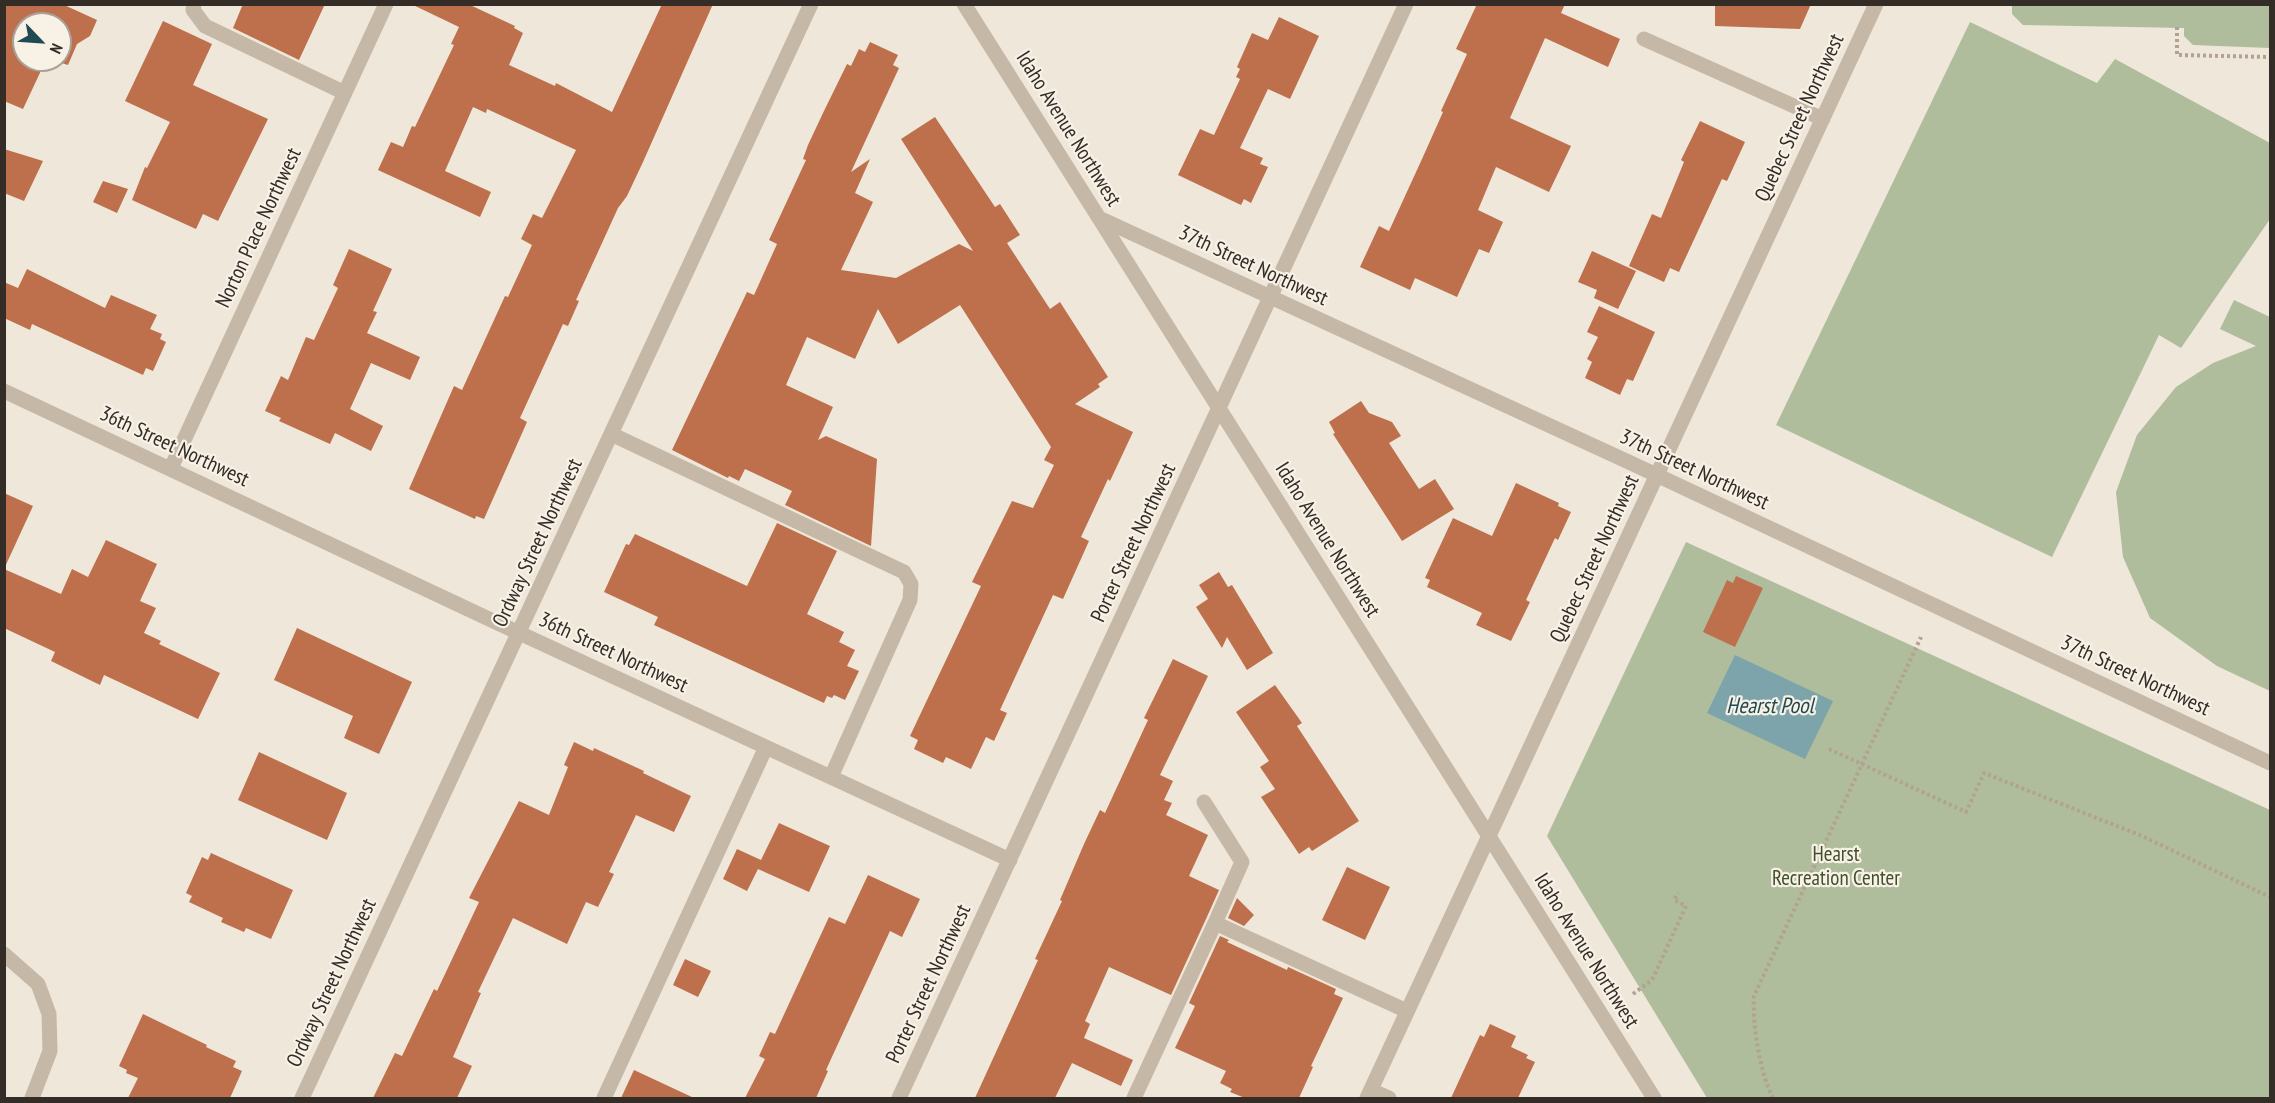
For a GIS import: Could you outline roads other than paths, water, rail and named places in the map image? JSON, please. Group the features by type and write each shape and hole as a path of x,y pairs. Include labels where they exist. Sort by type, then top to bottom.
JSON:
{"street":[{"path":"194,4 193,10 205,26 345,93"},
{"name":"Norton Place Northwest","path":"171,468 386,4"},
{"name":"Ordway Street Northwest","path":"302,1098 811,4"},
{"name":"Idaho Avenue Northwest","path":"964,4 1654,1098"},
{"name":"Porter Street Northwest","path":"899,1098 1406,4"},
{"name":"Quebec Street Northwest","path":"1369,1094 1876,4"},
{"path":"1644,39 1823,119"},
{"name":"37th Street Northwest","path":"1099,218 1657,475 2271,763"},
{"name":"36th Street Northwest","path":"4,391 1010,860"},
{"path":"611,434 904,572 911,584 910,600 831,777"},
{"path":"604,1098 766,747"},
{"path":"1134,1098 1242,862 1204,802"},
{"path":"1215,923 1407,1011"},
{"path":"4,954 38,984 49,1014 50,1051 32,1098"},
{"path":"1369,1094 1389,1098"}],"water":[{"name":"Hearst Pool","path":"1735,655 1833,701 1805,759 1707,713"}],"park label":[{"name":"Hearst Recreation Center","path":"1836,867"}]}
